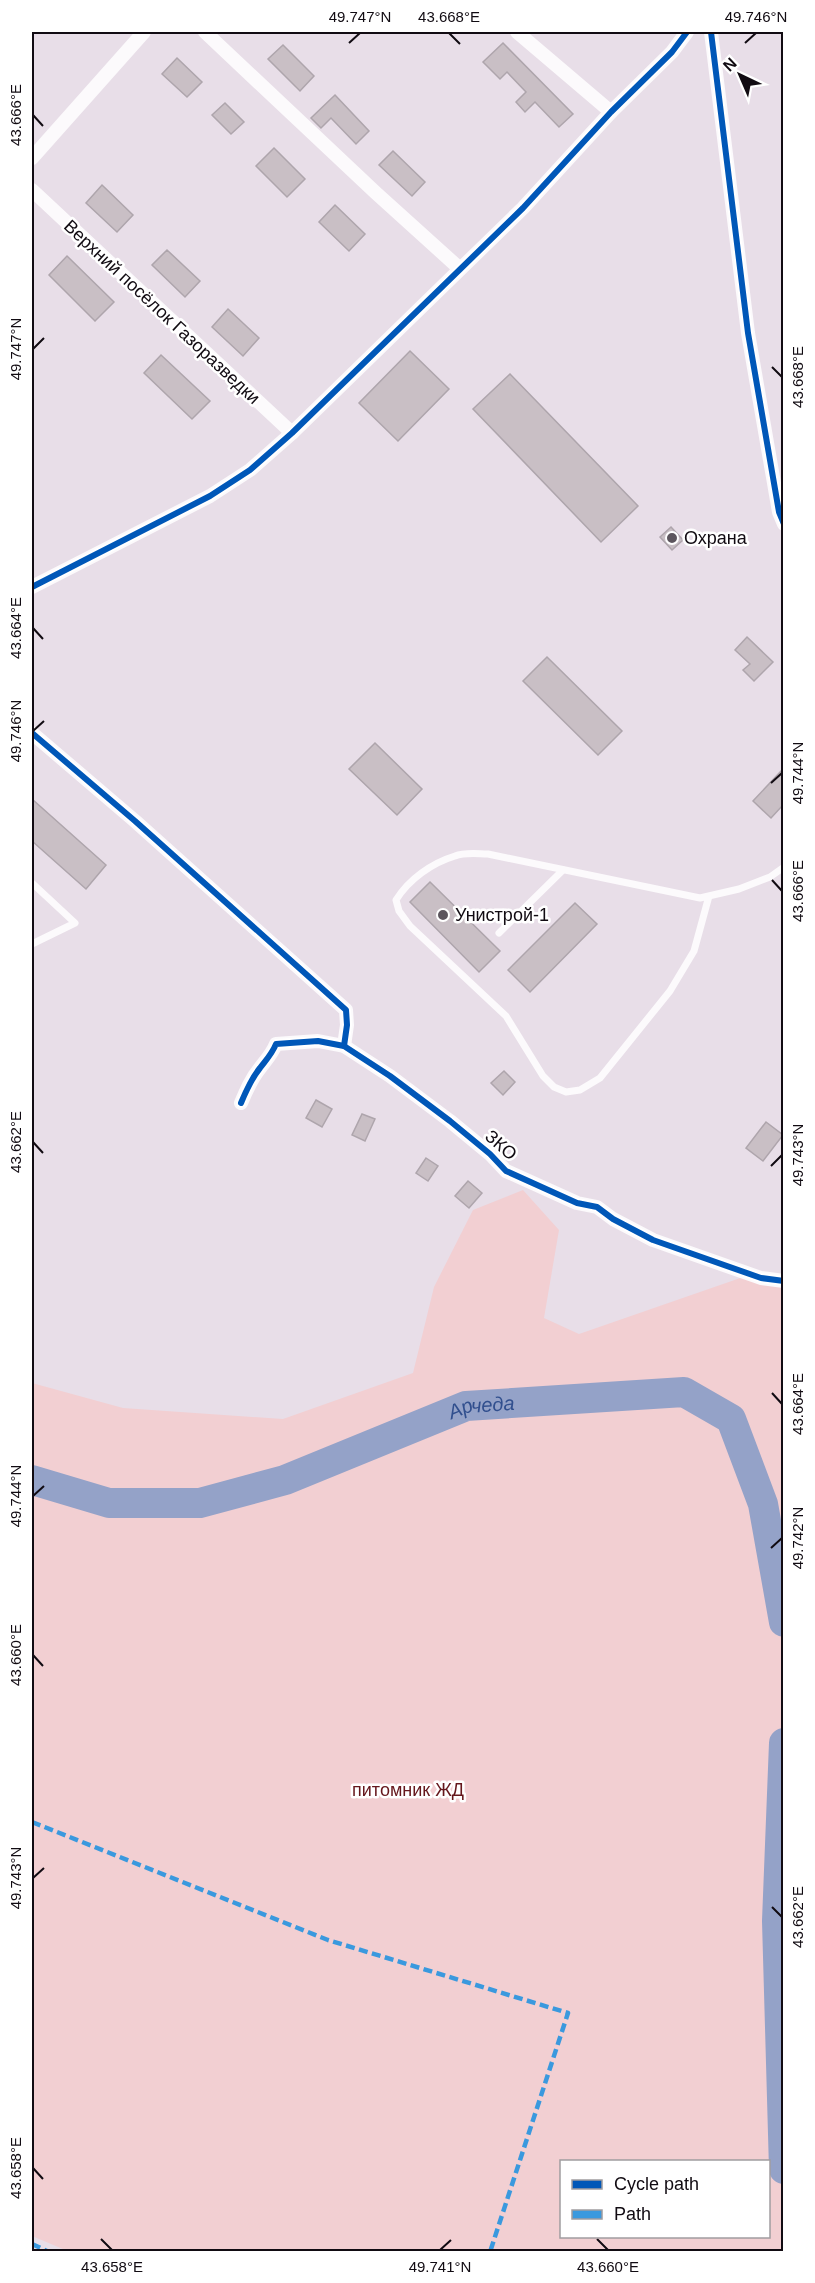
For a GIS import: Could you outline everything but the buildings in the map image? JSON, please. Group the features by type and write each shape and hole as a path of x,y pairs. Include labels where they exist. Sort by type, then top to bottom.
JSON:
{"street":[{"path":"32,158 144,32"},
{"path":"205,32 342,162 459,268"},
{"path":"517,32 611,112"},
{"path":"32,587 210,496 250,470 292,433 523,208 611,112 672,52 687,32"},
{"path":"711,32 748,333 783,524"},
{"name":"Верхний посёлок Газоразведки","path":"32,190 292,433"},
{"path":"32,733 135,821 346,1010 347,1026 344,1046"},
{"name":"ЗКО","path":"241,1103 249,1084 271,1056 276,1044 318,1041 344,1046 390,1076 450,1121 490,1154 506,1171 577,1203 597,1207 653,1240 761,1278 783,1281"}],"lane":[{"path":"709,896 694,951 670,991 600,1078 580,1090 566,1092 554,1087 543,1076 506,1016 410,926 399,911 396,900 405,885 430,868 457,855 488,854 674,894 700,897 739,889 770,877 783,867"},
{"path":"499,933 563,870"},
{"path":"32,883 75,923 32,944"}],"green space":[{"name":"питомник ЖД","path":"523,1190 559,1230 544,1318 579,1334 749,1275 783,1276 783,2251 70,2252 32,2236 32,1383 123,1408 283,1419 413,1373 434,1287 473,1210"}],"waterway":[{"name":"Арчеда","path":"32,1480 109,1503 200,1503 285,1480 466,1406 684,1392 731,1419 763,1504 784,1622"},
{"name":"Арчеда","path":"784,1743 777,1921 784,2169"}],"marked path":[{"path":"32,1822 328,1940 568,2013 490,2252"},
{"path":"32,2244 49,2252"}],"cycle path":[{"path":"32,587 210,496 250,470 292,433 523,208 611,112 672,52 687,32"},
{"path":"711,32 748,333 779,512 784,524"},
{"path":"32,733 135,821 346,1010 347,1025 344,1046"},
{"path":"241,1103 251,1081 276,1044 318,1041 344,1046 390,1076 450,1121 490,1154 506,1171 577,1203 597,1207 613,1219 653,1240 761,1278 784,1281"}],"place":[{"name":"Охрана","path":"672,538"},
{"name":"Унистрой-1","path":"443,915"}]}
